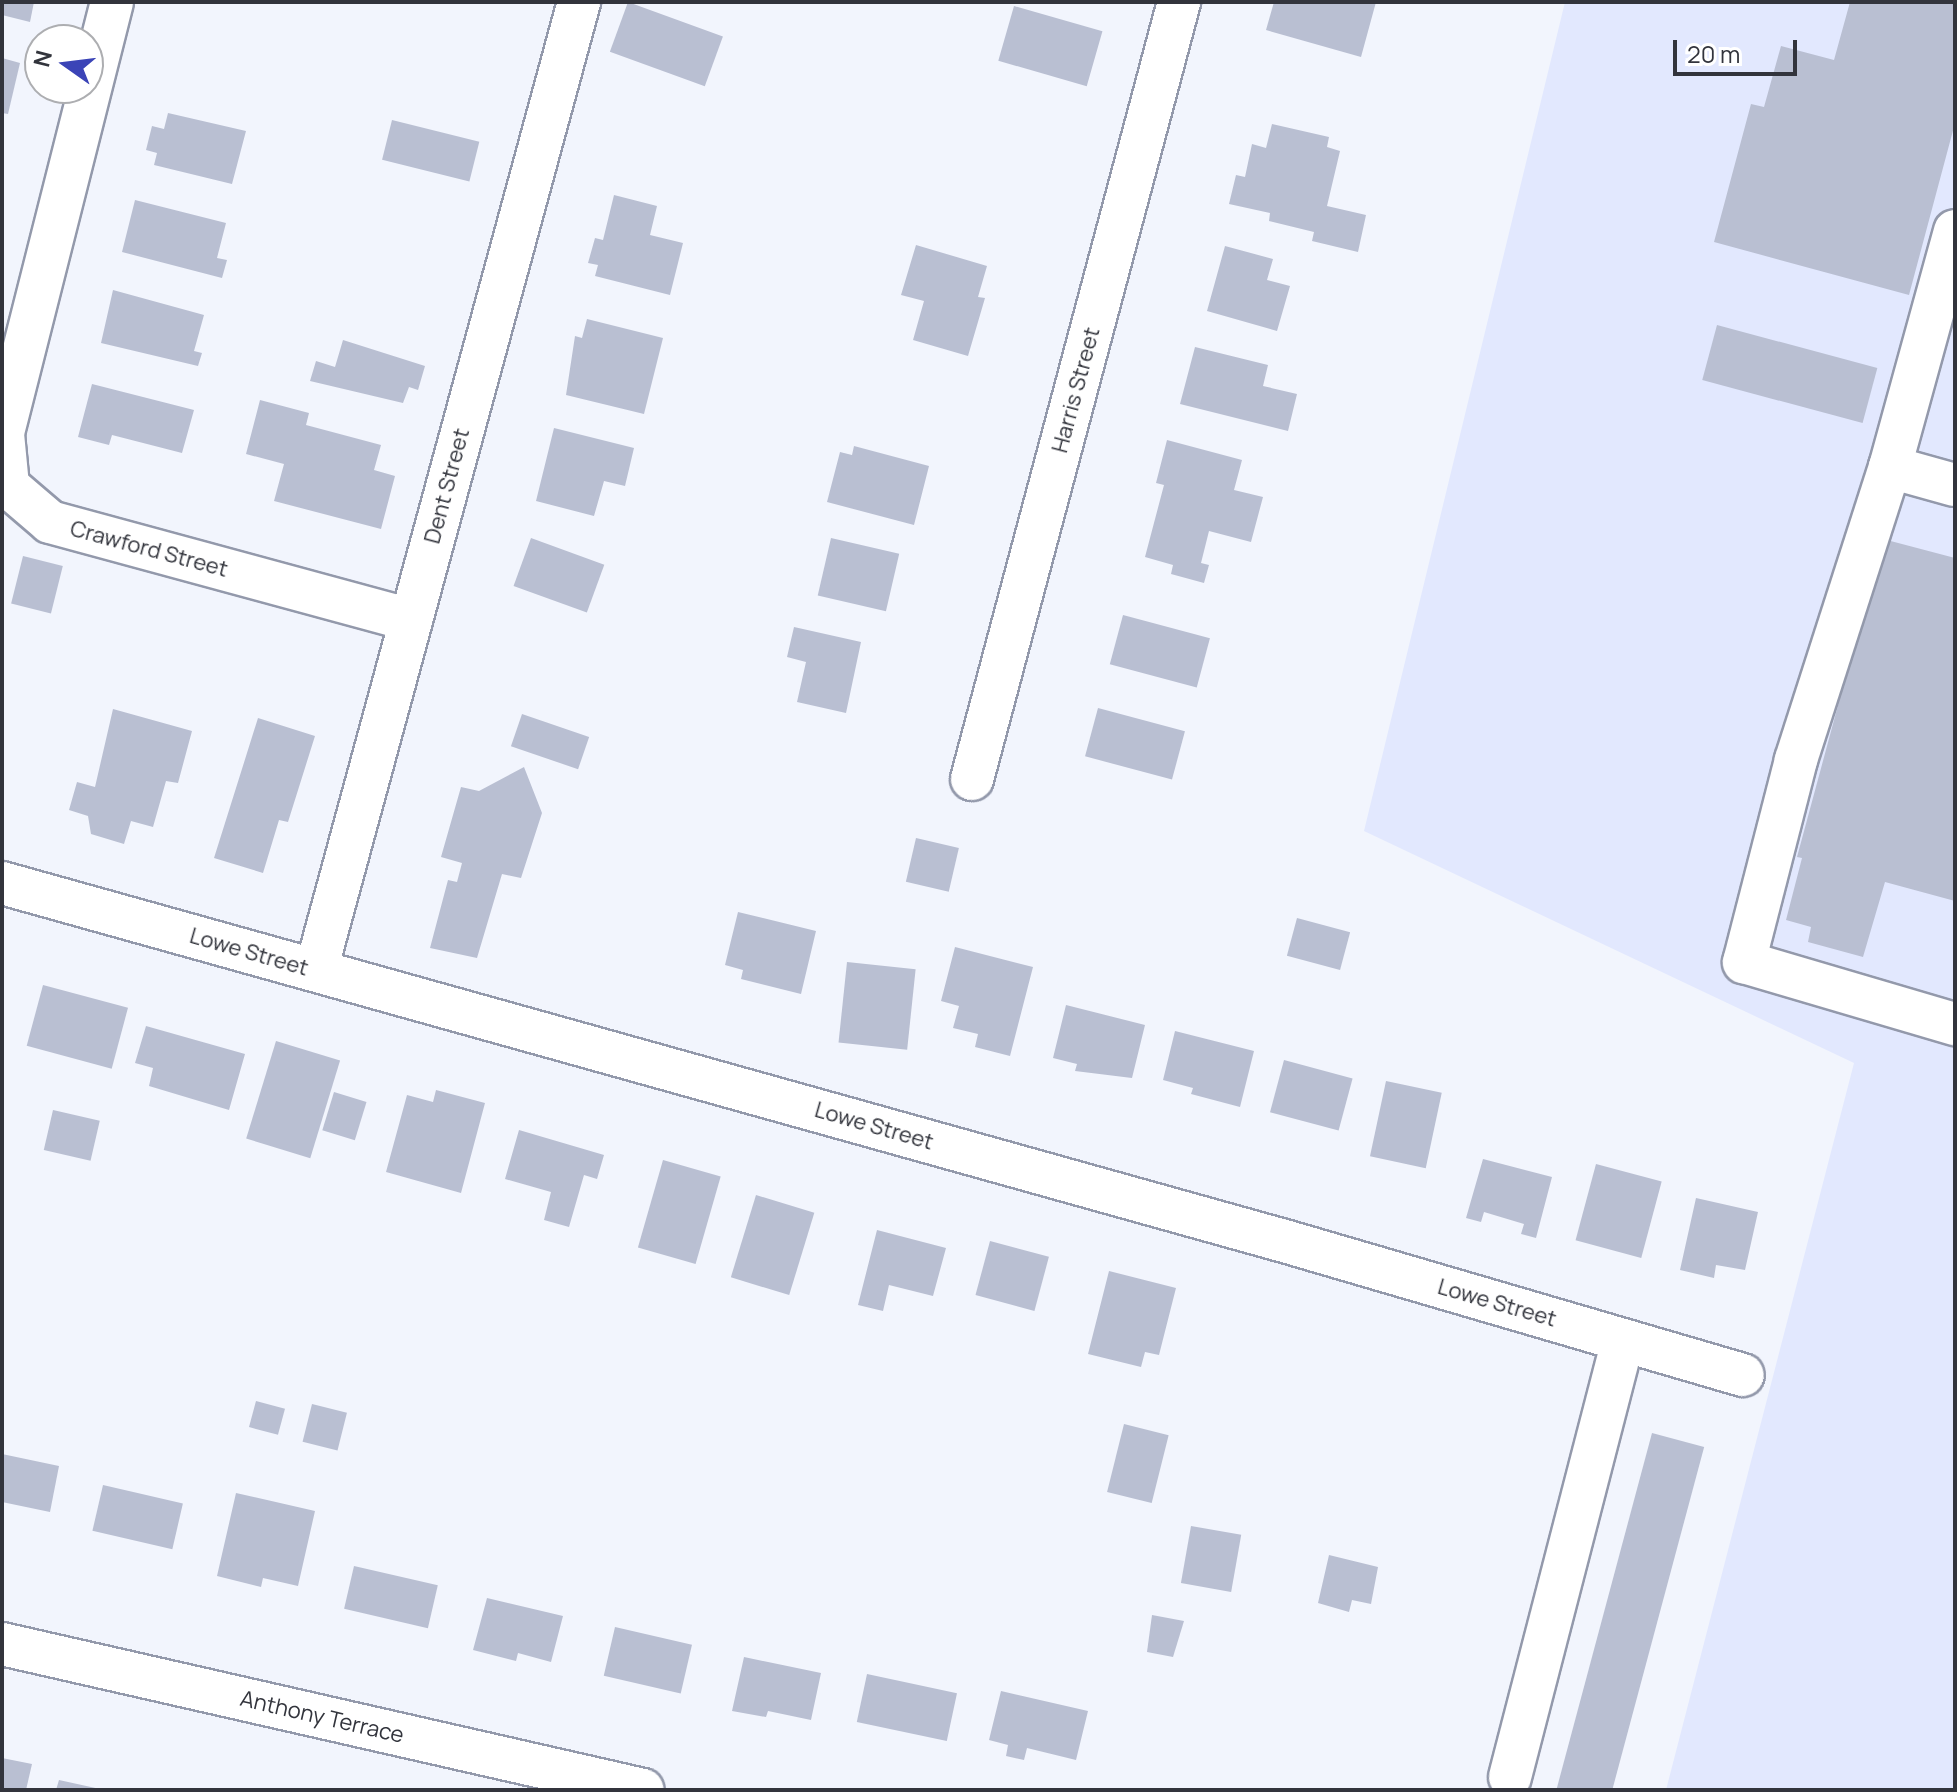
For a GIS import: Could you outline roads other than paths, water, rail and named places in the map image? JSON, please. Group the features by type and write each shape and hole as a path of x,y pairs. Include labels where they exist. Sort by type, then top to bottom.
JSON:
{"street":[{"name":"Crawford Street","path":"112,2 3,434 8,486 50,522 411,620"},
{"name":"Dent Street","path":"316,970 579,2"},
{"name":"Harris Street","path":"972,779 1179,2"},
{"path":"1955,231 1890,467 1796,760 1744,962 1955,1024"},
{"path":"1890,467 1955,485"},
{"name":"Lowe Street","path":"2,883 1743,1375"},
{"path":"1510,1777 1623,1340"},
{"name":"Anthony Terrace","path":"2,1644 643,1790"}]}
